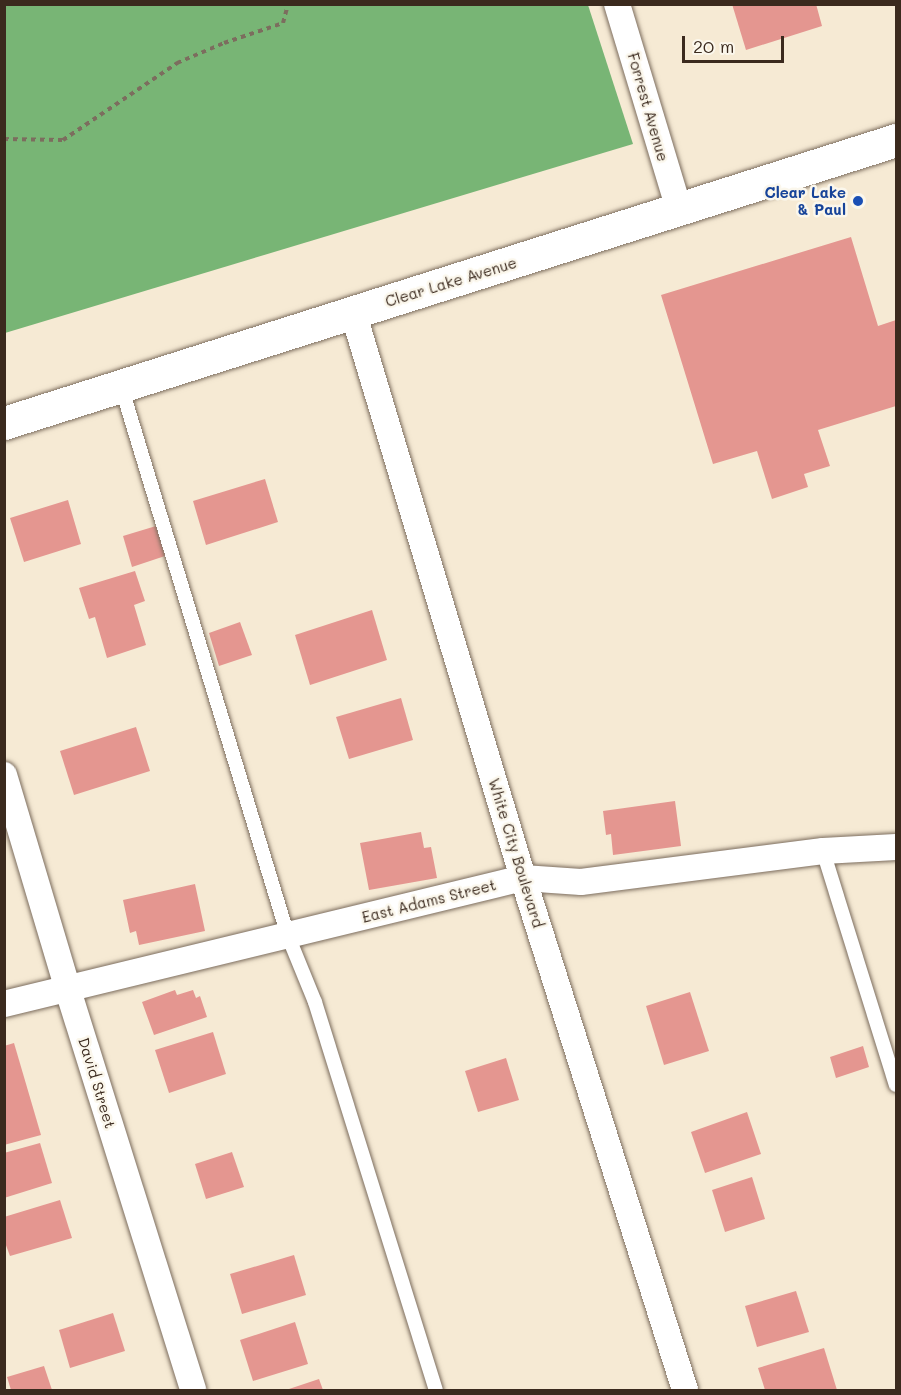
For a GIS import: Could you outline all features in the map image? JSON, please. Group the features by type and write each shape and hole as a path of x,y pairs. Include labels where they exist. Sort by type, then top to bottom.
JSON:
{"main road":[{"name":"Clear Lake Avenue","path":"4,423 897,141"}],"street":[{"name":"Forrest Avenue","path":"617,4 679,210"},
{"name":"White City Boulevard","path":"353,312 523,878 685,1390"},
{"name":"David Street","path":"4,775 67,987 193,1390"},
{"name":"East Adams Street","path":"4,1004 523,878 581,882 823,851 897,847"}],"lane":[{"path":"121,386 288,936 315,1002 436,1390"},
{"path":"823,851 897,1085"}],"path":[{"path":"4,139 63,140 177,63 224,42 283,23 288,4"}],"green space":[{"path":"5,4 588,5 633,144 5,333"}],"building":[{"path":"732,4 816,4 822,26 746,50"},
{"path":"851,237 878,326 896,320 896,406 818,430 830,466 804,474 808,487 772,499 757,451 713,464 661,295"},
{"path":"265,479 278,522 206,545 193,501"},
{"path":"68,500 81,544 24,562 10,518"},
{"path":"156,526 165,556 132,567 123,536"},
{"path":"135,571 145,601 134,605 146,645 107,658 95,617 89,619 79,588"},
{"path":"372,610 387,660 310,685 295,635"},
{"path":"240,622 252,655 219,666 209,633"},
{"path":"401,698 413,740 349,759 336,717"},
{"path":"136,727 150,771 74,795 60,751"},
{"path":"675,801 681,846 613,855 611,834 606,835 603,811"},
{"path":"421,832 424,848 431,847 437,878 369,890 360,843"},
{"path":"195,884 205,931 139,945 136,931 130,933 123,900"},
{"path":"175,990 177,995 193,990 196,998 200,996 207,1017 154,1035 142,1002"},
{"path":"690,992 709,1051 664,1065 646,1006"},
{"path":"213,1032 226,1074 169,1093 155,1050"},
{"path":"14,1043 41,1135 4,1145 4,1046"},
{"path":"863,1046 869,1067 836,1078 830,1057"},
{"path":"506,1058 519,1100 478,1112 465,1071"},
{"path":"747,1112 761,1154 705,1173 691,1132"},
{"path":"40,1143 52,1183 4,1198 4,1153"},
{"path":"232,1152 244,1187 206,1199 195,1164"},
{"path":"752,1177 765,1219 725,1232 712,1190"},
{"path":"60,1200 72,1238 10,1256 4,1240 4,1217"},
{"path":"294,1255 306,1295 242,1314 230,1274"},
{"path":"796,1291 809,1332 757,1347 745,1306"},
{"path":"113,1313 125,1351 70,1368 59,1330"},
{"path":"295,1322 308,1364 253,1381 240,1340"},
{"path":"824,1348 837,1390 765,1390 758,1368"},
{"path":"44,1366 52,1390 11,1390 7,1377"},
{"path":"319,1379 323,1390 286,1390"}],"place":[{"name":"Clear Lake & Paul","path":"858,201"}]}
